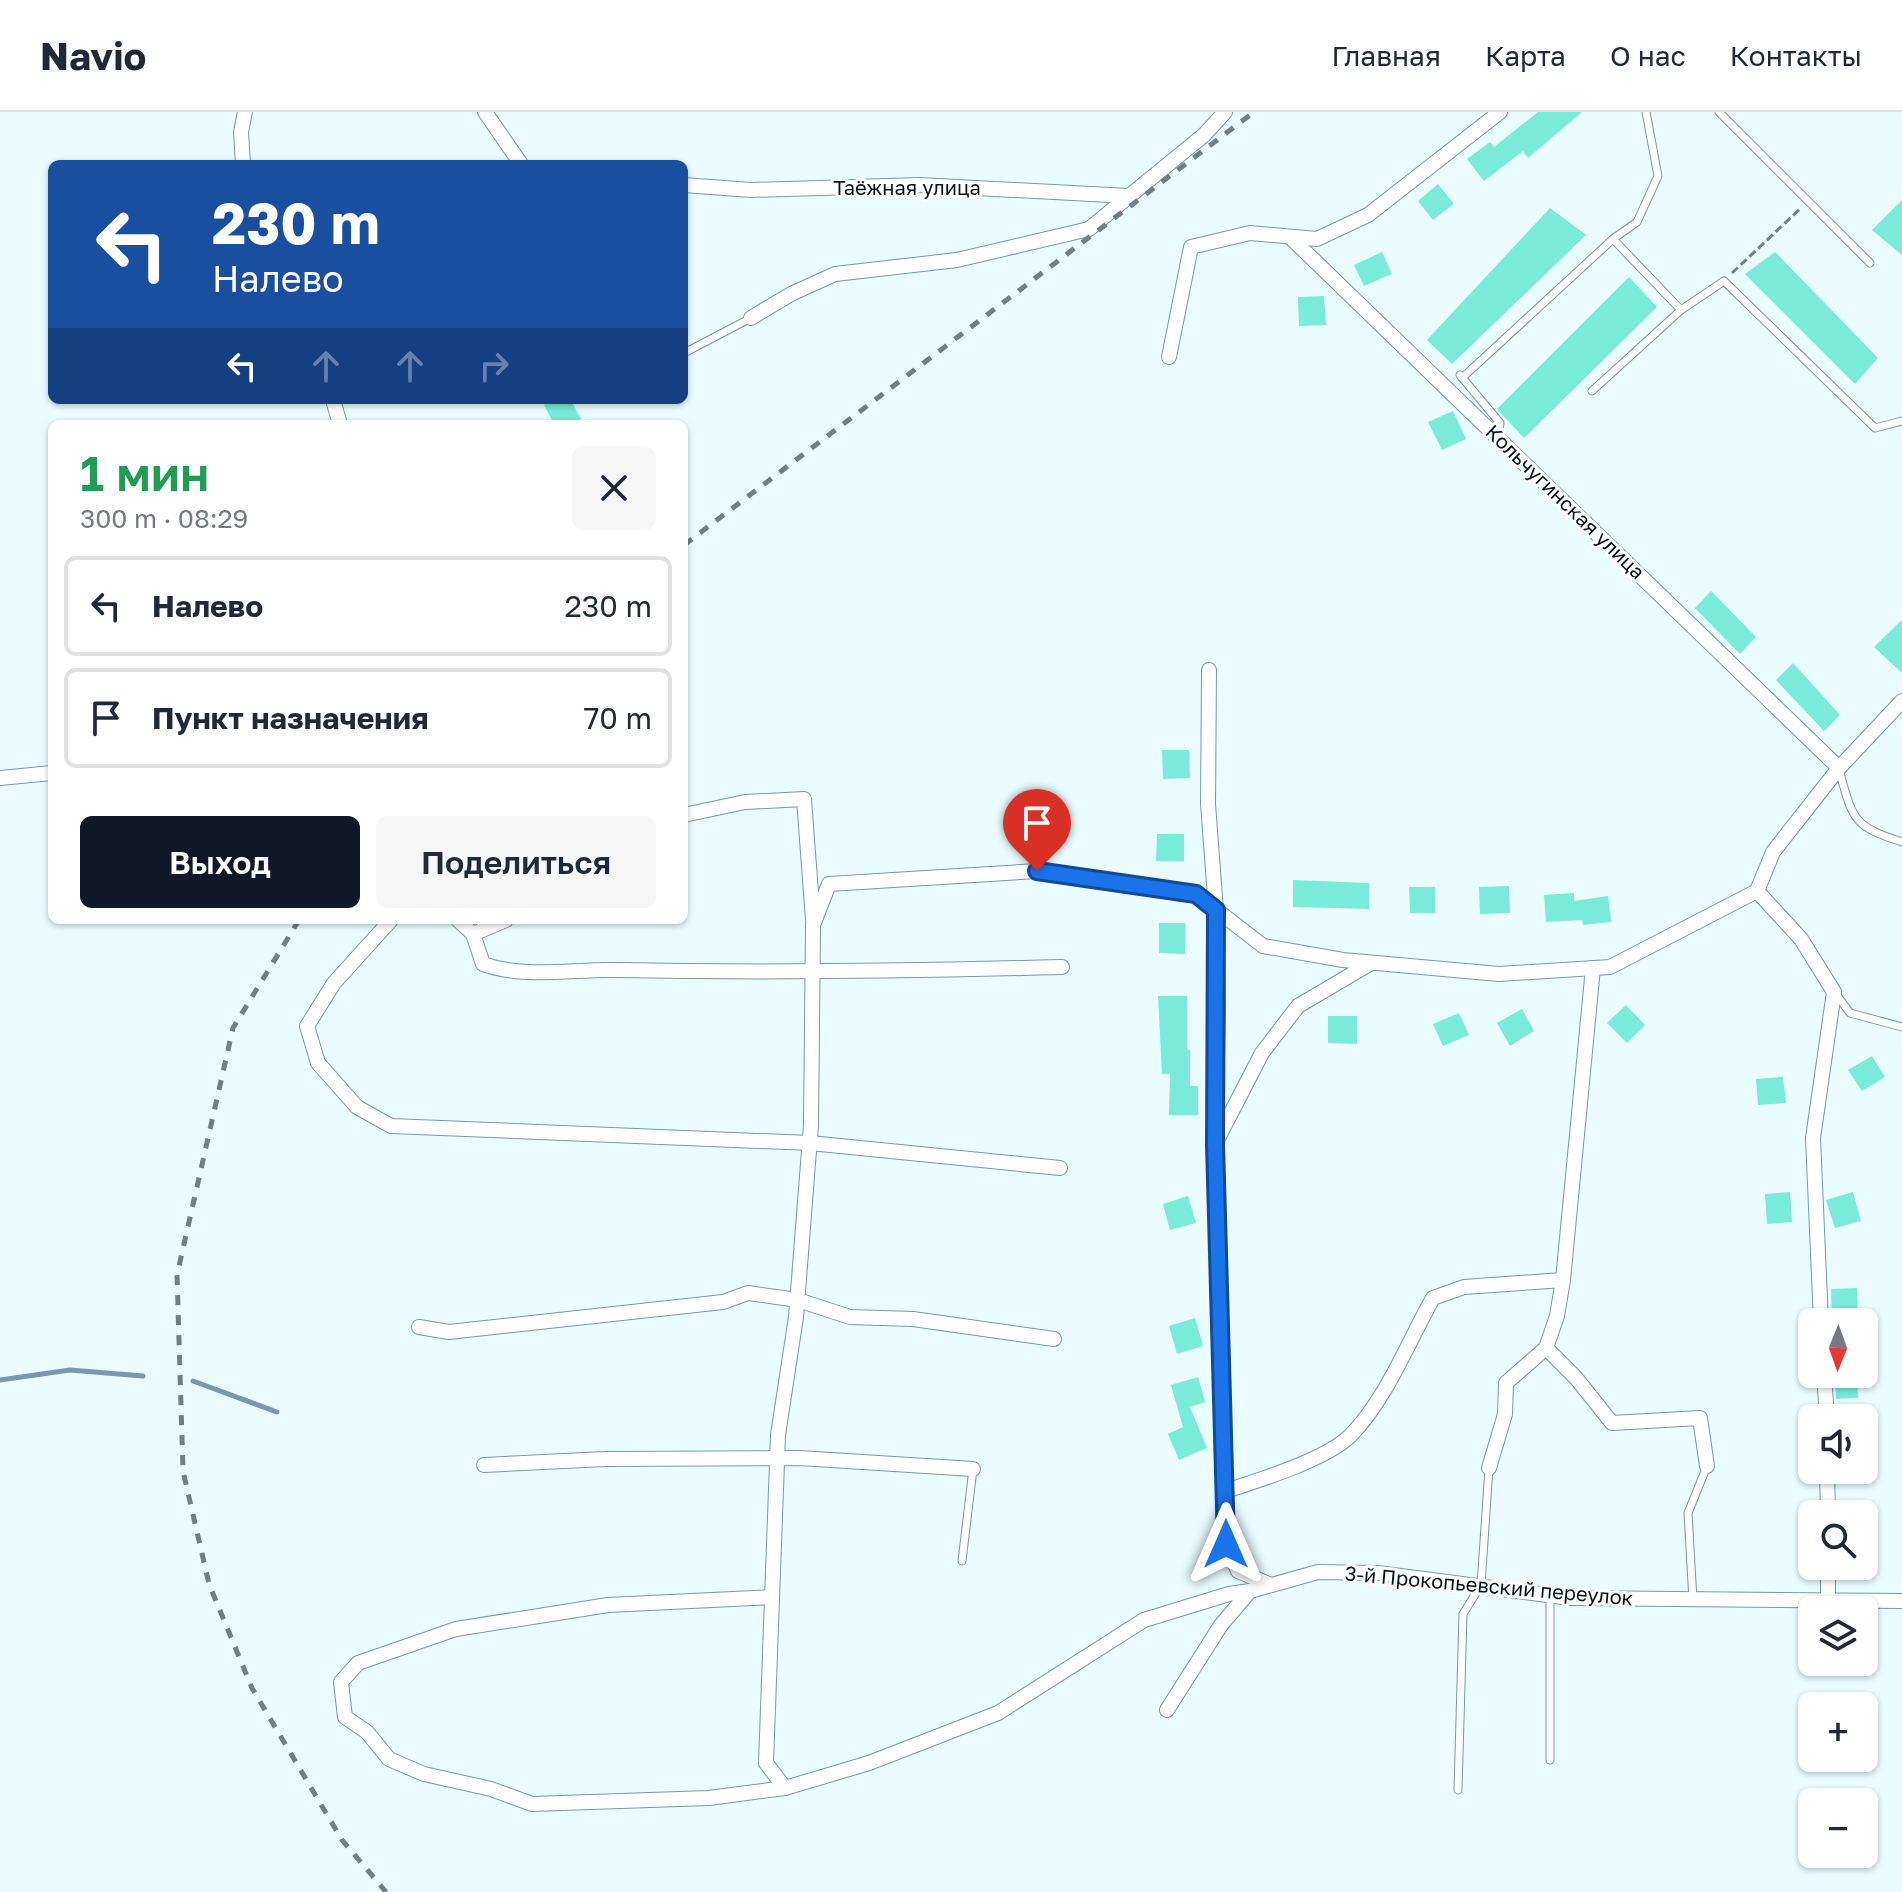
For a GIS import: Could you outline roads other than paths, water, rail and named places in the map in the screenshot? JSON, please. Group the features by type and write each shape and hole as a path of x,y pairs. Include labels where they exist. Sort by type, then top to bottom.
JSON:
{"street":[{"path":"243,160 241,132 245,112"},
{"path":"485,112 518,160"},
{"path":"751,318 835,274 957,260 1089,229 1204,135 1225,112"},
{"path":"1169,357 1191,247 1250,233 1317,239 1368,215 1500,112"},
{"name":"Таёжная улица","path":"688,185 751,190 920,185 1129,196"},
{"name":"Кольчугинская улица","path":"1290,237 1839,768"},
{"path":"1209,670 1208,804 1216,910 1215,1144 1226,1544 1238,1571 1271,1585"},
{"path":"813,925 829,884 1037,871 1196,894 1263,946 1371,963 1499,974 1610,967 1757,891 1773,852 1839,768 1902,701"},
{"path":"0,778 48,773"},
{"path":"688,814 745,802 804,799 813,925 810,1143 798,1300 777,1459 766,1763 785,1788"},
{"path":"1757,891 1801,939 1834,992 1813,1138 1820,1308"},
{"path":"387,924 334,983 307,1026 318,1063 357,1107 391,1126 810,1143 1060,1168"},
{"path":"462,924 473,934 483,964 507,972 606,970 812,974 1062,967"},
{"path":"473,934 497,924"},
{"path":"1215,1144 1262,1053 1298,1006 1371,963"},
{"path":"1489,1468 1505,1414 1506,1383 1546,1348 1557,1316 1593,968"},
{"path":"1226,1491 1283,1472 1347,1438 1400,1364 1433,1298 1464,1287 1563,1280"},
{"path":"419,1327 449,1332 723,1302 748,1293 798,1300 850,1317 913,1319 1054,1339"},
{"path":"1546,1348 1576,1378 1612,1423 1700,1418 1707,1466"},
{"path":"484,1465 605,1459 777,1459 973,1469"},
{"name":"3-й Прокопьевский переулок","path":"772,1597 608,1605 456,1629 358,1663 341,1682 345,1717 367,1732 389,1759 424,1774 491,1789 532,1804 709,1798 785,1788 869,1763 998,1713 1144,1620 1229,1594 1318,1572 1378,1573 1550,1595 1798,1603"},
{"path":"1167,1710 1221,1625 1250,1591"},
{"name":"3-й Прокопьевский переулок","path":"1878,1602 1902,1601"}],"lane":[{"path":"1498,438 1500,423 1461,376 1613,239 1637,222 1658,176 1646,112"},
{"path":"1719,112 1870,263"},
{"path":"1613,239 1681,310"},
{"path":"1592,391 1681,310 1724,281 1875,428 1902,421"},
{"path":"688,351 751,318"},
{"path":"1839,768 1851,812 1868,831 1902,842"},
{"path":"1834,992 1850,1013 1902,1027"},
{"path":"1693,1601 1688,1513 1707,1466"},
{"path":"1458,1790 1463,1614 1481,1585 1489,1468"},
{"path":"962,1561 973,1469"},
{"path":"1550,1595 1550,1760"}],"waterway":[{"path":"0,1380 70,1370 143,1376"},
{"path":"193,1381 277,1412"}],"railway":[{"path":"688,542 1254,112"},
{"path":"297,924 233,1028 177,1275 183,1471 209,1584 252,1688 342,1840 386,1892"}]}
